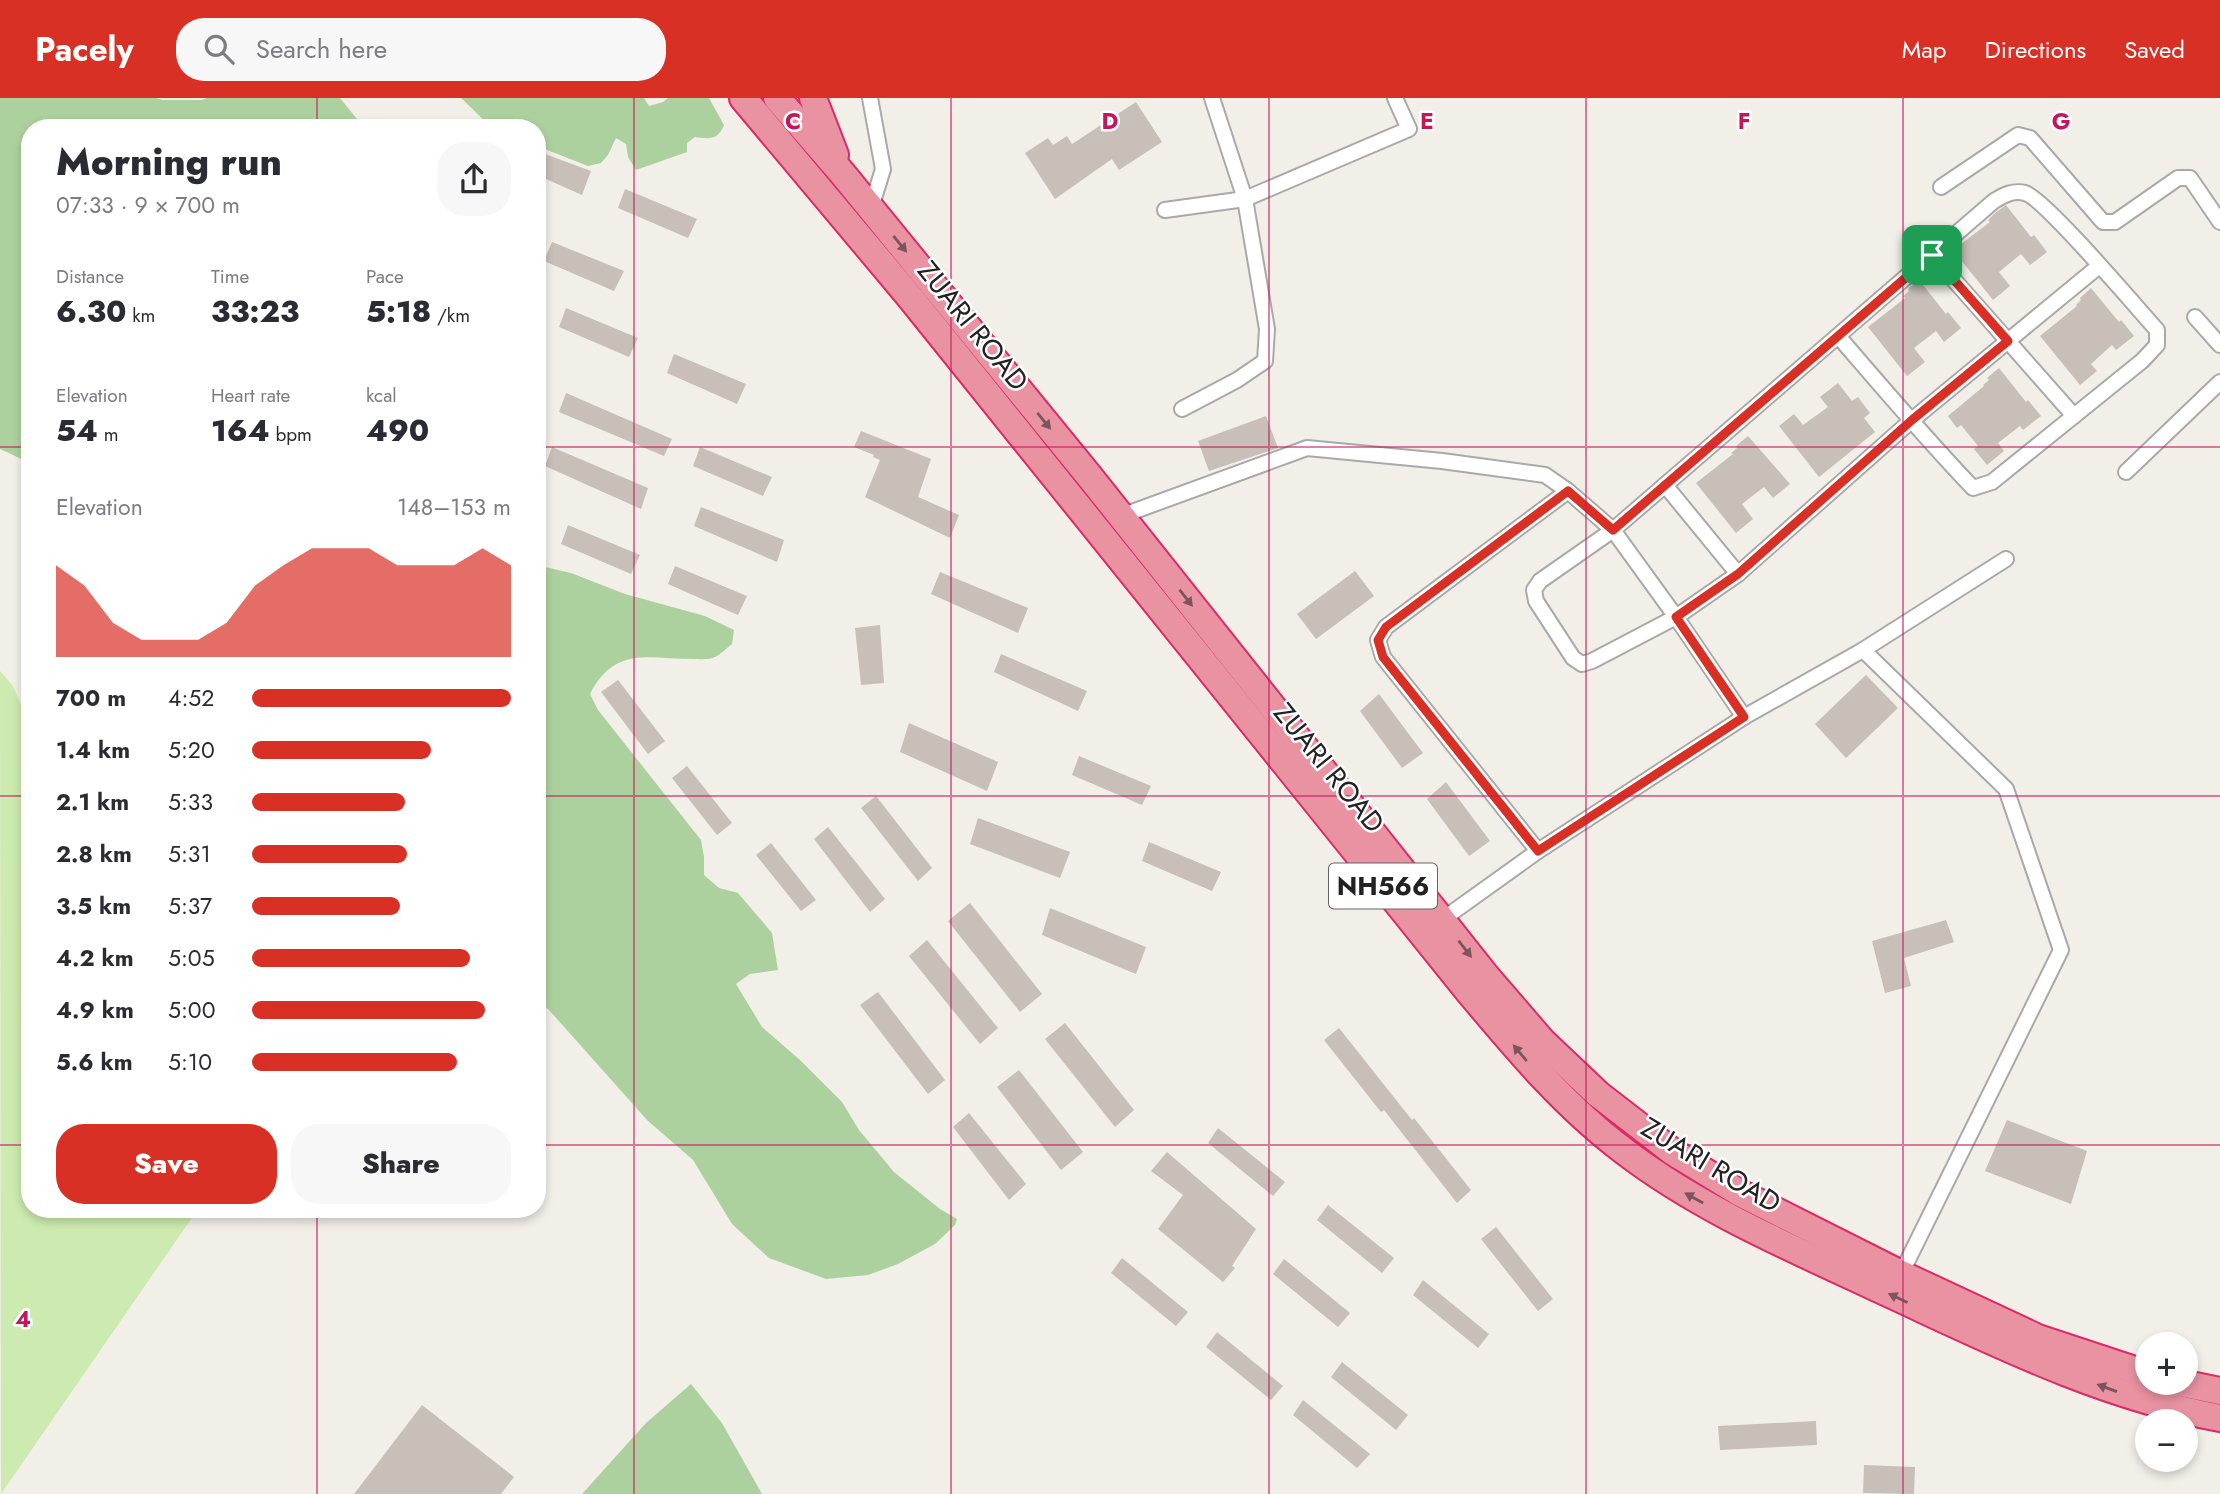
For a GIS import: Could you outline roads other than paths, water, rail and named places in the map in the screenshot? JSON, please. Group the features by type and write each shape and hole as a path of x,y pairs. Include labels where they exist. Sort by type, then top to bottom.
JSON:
{"highway":[{"path":"722,98 791,176 822,191"},
{"name":"ZUARI ROAD","path":"743,98 1432,927 1487,977 1543,1042 1598,1094 1673,1152 1740,1193 1901,1274 2038,1338 2135,1370"},
{"name":"ZUARI ROAD","path":"778,98 871,208 1121,516 1432,927 1528,1062 1563,1097 1623,1150 1684,1192 1760,1233 2041,1364 2125,1395 2220,1418"},
{"path":"813,98 842,173"},
{"path":"2198,1386 2220,1391"}],"street":[{"path":"870,98 883,169 871,208"},
{"path":"1182,409 1237,380 1265,361 1267,329 1245,199 1212,98"},
{"path":"1165,211 1245,199 1409,129 1395,98"},
{"path":"1941,187 2018,135 2030,138 2103,222 2115,222 2178,178 2190,178 2220,222"},
{"path":"1838,336 1912,420 1973,488 1992,482 2157,345 2157,330 2099,266 2042,204 2026,193 2009,193 1994,201 1613,530 1540,582 1534,590 1536,601 1573,658 1582,664 1591,661 1676,617 1738,574 1912,420 2099,266"},
{"path":"1932,255 2074,416"},
{"path":"2195,317 2220,345"},
{"path":"2126,472 2220,382"},
{"path":"1121,516 1307,448 1442,461 1545,475 1613,530 1744,717"},
{"path":"1665,485 1738,574"},
{"path":"1538,851 1383,657 1378,640 1386,627 1568,491"},
{"path":"1432,927 1538,851 1744,717 1863,650 2007,559"},
{"path":"1863,650 2006,789 2061,950 1901,1274"}]}
